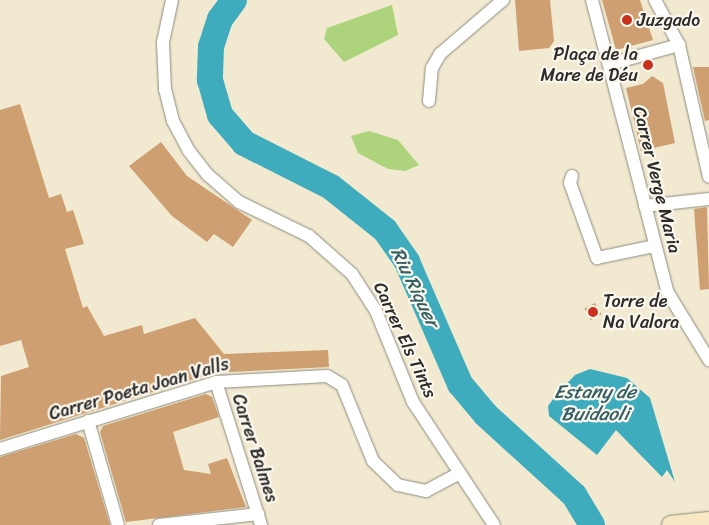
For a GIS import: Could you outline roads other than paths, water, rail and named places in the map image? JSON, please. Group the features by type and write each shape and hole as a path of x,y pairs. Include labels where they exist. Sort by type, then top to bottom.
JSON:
{"main road":[{"path":"671,525 709,521"}],"street":[{"name":"Carrer Els Tints","path":"172,0 163,42 165,88 173,121 188,151 208,175 239,202 309,236 352,274 376,311 413,402 494,525"},
{"path":"429,101 432,68 440,54 503,0"},
{"name":"Carrer Verge Maria","path":"592,0 610,64 654,246 668,293 709,360"},
{"path":"655,0 679,45 709,177"},
{"path":"610,64 679,45"},
{"path":"572,176 570,183 597,258 654,246"},
{"path":"645,206 709,198"},
{"name":"Carrer Poeta Joan Valls","path":"0,449 216,382 333,377 344,388 369,454 398,485 426,491 460,473"},
{"name":"Carrer Balmes","path":"216,382 260,519"},
{"path":"88,421 118,525"},
{"path":"159,525 260,519"}],"water":[{"name":"Estany de Buidaoli","path":"590,369 627,378 650,398 675,482 667,470 662,477 616,430 597,455 549,416 548,406 556,395 575,375"}],"waterway":[{"name":"Riu Riquer","path":"234,0 220,19 211,47 210,80 220,115 244,143 331,187 385,230 407,262 460,384 486,415 574,495 592,525"}],"place":[{"name":"Juzgado","path":"627,20"},
{"name":"Plaça de la Mare de Déu","path":"648,65"},
{"name":"Torre de Na Valora","path":"593,312"}]}
